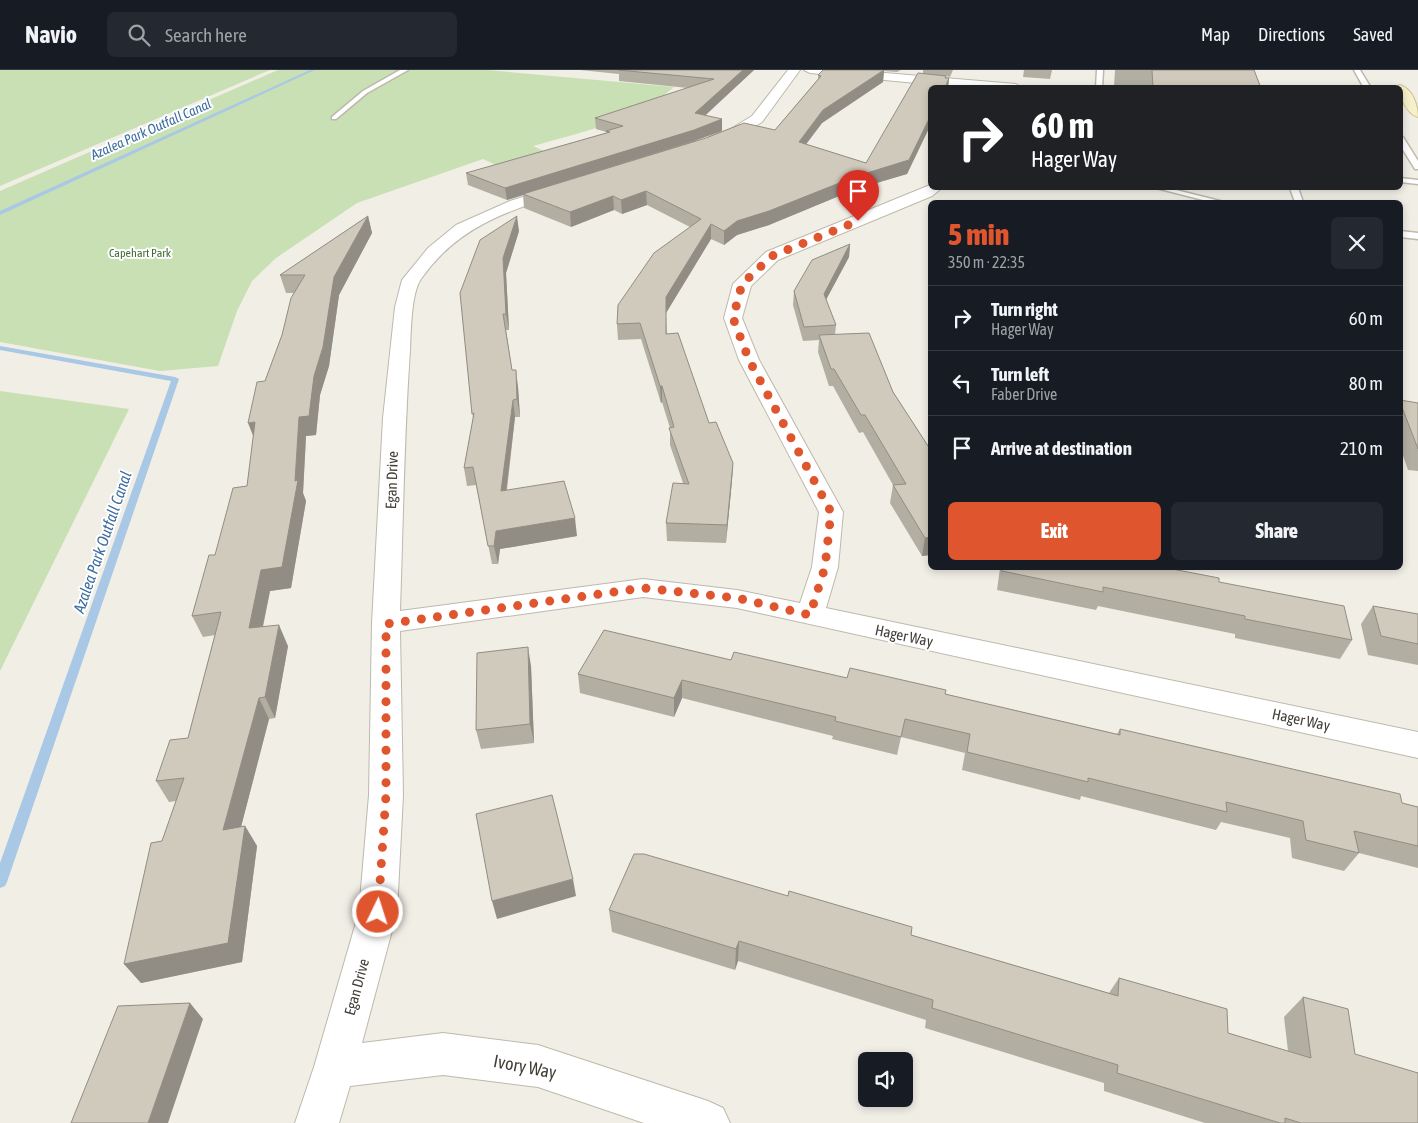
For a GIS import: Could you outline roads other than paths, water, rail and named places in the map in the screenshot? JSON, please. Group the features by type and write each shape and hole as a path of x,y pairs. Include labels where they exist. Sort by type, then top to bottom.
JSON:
{"main road":[{"path":"1403,93 1418,113"}],"street":[{"path":"690,149 734,132 757,119 794,70"},
{"path":"810,70 988,83"},
{"name":"Egan Drive","path":"317,1123 335,1067 378,912 386,795 386,624 394,418 404,307 411,280 434,252 462,228 515,204 579,184"},
{"path":"810,615 825,567 831,512 749,360 733,318 742,284 772,256 932,190"},
{"name":"Hager Way","path":"386,624 643,588 737,598 1418,745"},
{"name":"Ivory Way","path":"335,1067 443,1054 538,1066 708,1123"}],"lane":[{"path":"334,118 365,92 405,70"},
{"path":"1099,85 1100,70"},
{"path":"1357,70 1366,85"},
{"path":"1403,145 1416,172 1418,182 1403,180"},
{"path":"1403,173 1416,172"},
{"path":"1169,190 1211,200"},
{"path":"1403,234 1418,236"}],"waterway":[{"name":"Azalea Park Outfall Canal","path":"0,213 313,70"},
{"name":"Azalea Park Outfall Canal","path":"0,348 175,379 0,882"}],"park label":[{"name":"Capehart Park","path":"140,253"}]}
